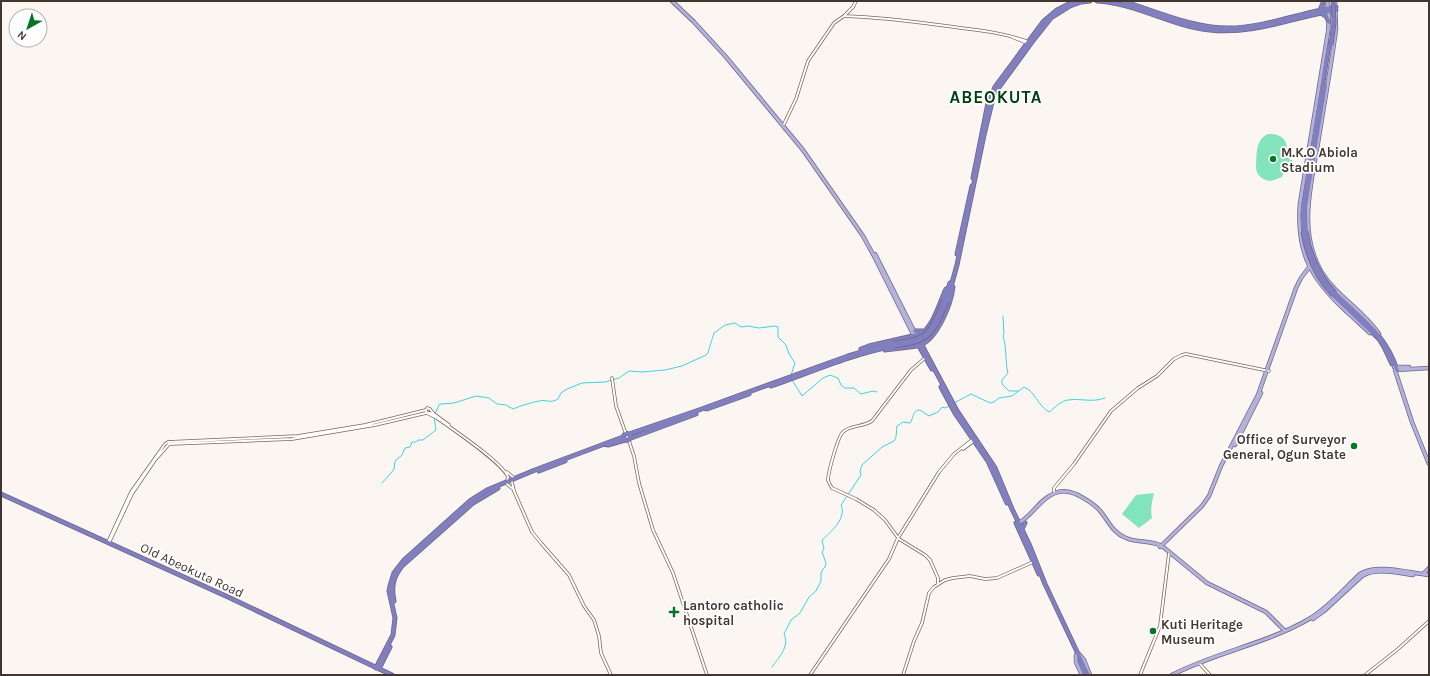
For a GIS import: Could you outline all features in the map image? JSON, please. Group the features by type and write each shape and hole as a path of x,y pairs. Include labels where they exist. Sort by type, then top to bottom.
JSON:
{"highway":[{"path":"1029,43 1042,22 1062,7 1075,1"},
{"path":"922,349 941,322 953,293 954,275 988,103 995,87 1029,43 1051,18 1070,6 1081,2 1090,1"},
{"path":"1098,1 1119,4 1190,26 1209,30 1232,29 1336,9"},
{"path":"1122,1 1190,22 1232,29"},
{"path":"1320,11 1324,1"},
{"path":"1333,1 1330,44 1303,208 1306,247 1313,266 1323,283 1380,338 1395,369"},
{"path":"1320,11 1326,16 1329,22"},
{"path":"378,667 391,641 395,629 395,618 390,591 394,573 404,560 480,498 515,478 699,410 855,355 893,345 913,343 927,337 932,330 954,275"},
{"path":"855,355 869,346 916,336 926,330 954,275"},
{"path":"907,338 913,332 926,330"},
{"path":"916,336 950,401"},
{"path":"855,355 864,356 886,350 920,345 927,341"},
{"path":"908,347 922,349"},
{"path":"922,349 973,440 990,464 1032,549 1045,584 1086,675"},
{"path":"507,483 627,437"},
{"path":"973,440 994,465 1043,584 1077,654"},
{"name":"Old Abeokuta Road","path":"1,494 396,675"},
{"path":"1019,525 1024,522"},
{"path":"1019,525 1024,522"},
{"name":"Old Abeokuta Road","path":"378,667 392,675"}],"main road":[{"path":"672,1 714,43 784,124 831,189"},
{"path":"675,1 712,39 789,132 858,225 875,253 916,336"},
{"path":"1327,1 1329,22 1307,211 1309,236 1318,264 1333,288 1373,326 1380,338"},
{"path":"1333,1 1336,9 1335,40 1299,214 1301,238 1303,251 1310,268 1321,286 1334,300 1380,338"},
{"path":"1163,547 1206,500 1260,398 1268,370 1297,289 1310,268 1318,264"},
{"path":"1395,369 1429,367"},
{"path":"1395,369 1429,460"},
{"path":"1395,369 1412,422 1429,464"},
{"path":"1163,547 1207,503 1222,468"},
{"path":"1024,522 1048,496 1061,491 1071,492 1089,501 1102,513 1113,529 1126,538 1154,543 1163,547 1205,583 1264,613 1272,619 1281,631"},
{"path":"1024,522 1052,496 1067,493 1083,499 1093,505 1101,513 1111,529 1121,537 1132,542 1163,547"},
{"path":"1334,601 1360,574 1367,570 1379,569 1429,576"},
{"path":"1423,574 1429,570"},
{"path":"1429,570 1429,576"},
{"path":"1174,675 1198,663 1302,625 1334,601 1362,576 1370,572 1382,571 1429,576"},
{"path":"1267,639 1281,631 1303,622 1325,608"},
{"path":"1174,675 1253,644"},
{"path":"1077,654 1076,662 1086,675"},
{"path":"1077,654 1084,660 1086,675"}],"street":[{"path":"784,124 796,99 808,60 834,23 853,7 856,1"},
{"path":"844,16 900,20 971,29 1011,36 1029,43"},
{"path":"1054,493 1054,488 1074,464 1107,415 1129,395 1157,376 1171,361 1182,355 1268,370"},
{"path":"926,358 914,367 870,422 847,429 841,433 828,479 831,486 874,510 885,520 898,538 907,545 920,550 927,557 938,578 942,581"},
{"path":"612,380 616,406 634,456 639,483 653,530 673,573 706,675"},
{"path":"109,543 131,492 165,444 168,442 298,436 365,425 427,412 429,408 434,415 492,459 507,474 507,483 513,489"},
{"path":"427,412 434,415 487,453 511,477 515,478"},
{"path":"811,675 889,559 898,538 945,464 954,454 973,440"},
{"path":"512,482 513,489 532,532 566,570 584,606 595,623 602,652 611,675"},
{"path":"1140,675 1161,621 1168,558 1171,553"},
{"path":"903,675 914,641 922,623 929,593 938,584 948,579 968,576 989,579 997,578 1034,562"},
{"path":"938,578 938,584"},
{"path":"1366,674 1398,649 1429,621"},
{"path":"1200,664 1210,675"}],"green space":[{"name":"M.K.O Abiola Stadium","path":"1268,134 1276,134 1282,137 1286,142 1287,149 1293,151 1293,153 1290,153 1290,155 1293,155 1293,157 1290,157 1292,162 1290,162 1290,164 1292,166 1286,167 1282,177 1271,181 1260,177 1256,170 1259,144"},
{"path":"1154,493 1151,509 1152,518 1139,528 1122,514 1136,495"}],"waterway":[{"path":"1003,316 1003,336 1008,373 1002,380 1002,384 1009,391 1018,391"},
{"path":"435,414 439,405 441,404 454,403 476,396 489,398 497,404 506,405 513,409 539,401 555,400 558,399 561,393 567,389 582,383 605,382 619,378 629,371 642,372 665,370 682,366 706,355 714,333 725,325 735,323 741,327 778,327 778,337 786,345 789,354 795,363 791,375"},
{"path":"792,380 802,396 823,378 830,375 838,378 841,385 845,388 854,388 861,394 873,391 877,392"},
{"path":"954,403 971,394 990,403 999,398 1012,396 1024,387 1028,389 1049,412 1065,401 1096,400 1105,398"},
{"path":"772,667 785,647 786,643 784,634 791,620 800,613 809,597 816,591 821,581 821,573 826,563 822,552 824,549 822,540 834,529 840,520 842,515 841,505 861,475 860,471 862,465 882,447 894,441 897,426 903,422 910,423 914,413 917,410 920,410 929,416 938,412 942,407 945,408 949,406"},
{"path":"382,483 394,469 395,461 402,455 405,448 410,447 412,442 423,440 436,430 434,417"}],"place":[{"name":"M.K.O Abiola Stadium","path":"1273,159"},
{"name":"Office of Surveyor General, Ogun State","path":"1354,446"},
{"name":"Lantoro catholic hospital","path":"674,612"},
{"name":"Kuti Heritage Museum","path":"1153,631"}],"district":[{"name":"ABEOKUTA","path":"996,97"}]}
